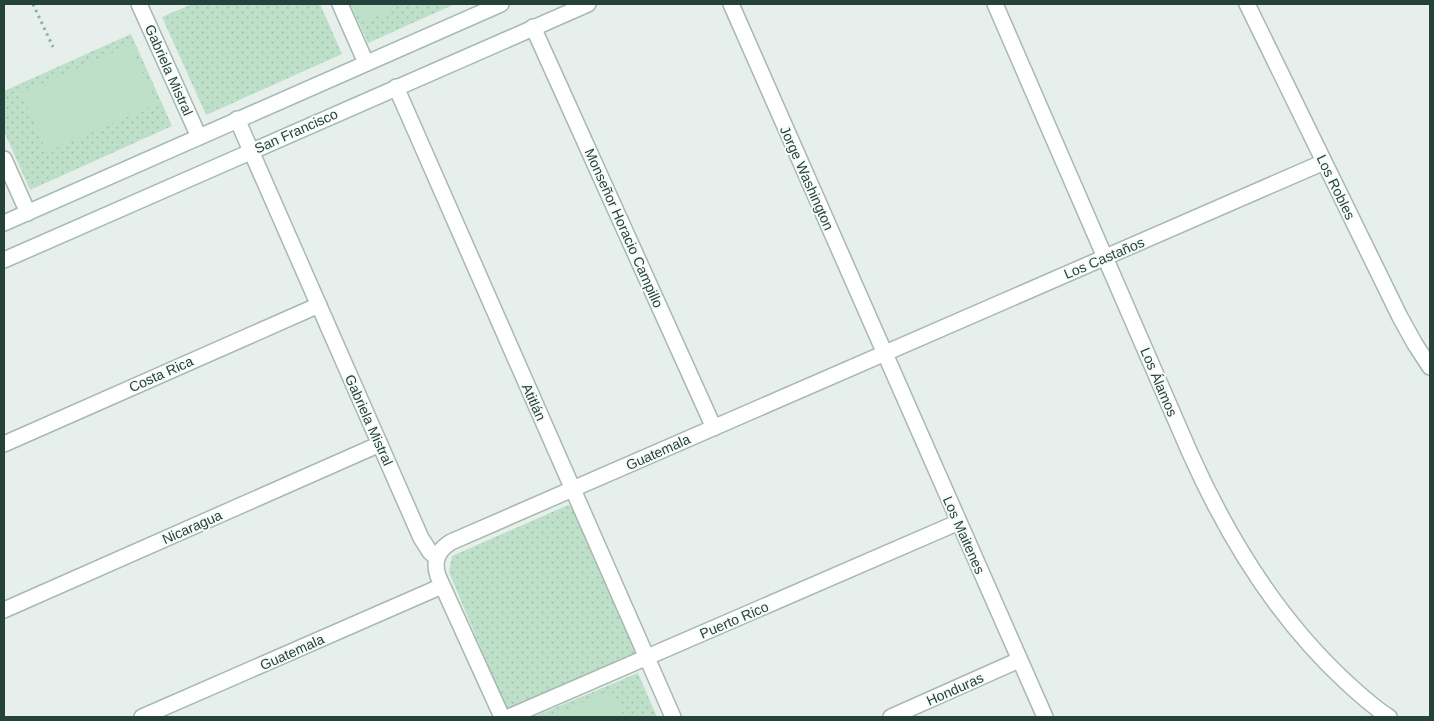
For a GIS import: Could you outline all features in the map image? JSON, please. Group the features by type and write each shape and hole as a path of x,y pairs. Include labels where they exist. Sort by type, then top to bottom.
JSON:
{"street":[{"name":"Gabriela Mistral","path":"139,4 199,137"},
{"path":"340,4 366,63"},
{"path":"4,223 501,4"},
{"name":"San Francisco","path":"4,260 588,4"},
{"name":"Jorge Washington","path":"730,4 884,353"},
{"name":"Los Álamos","path":"995,4 1203,481 1223,520 1270,595 1318,654 1365,700 1389,717"},
{"name":"Los Robles","path":"1247,4 1400,317 1430,367"},
{"name":"Monseñor Horacio Campillo","path":"533,27 714,428"},
{"name":"Atitlán","path":"396,87 673,717"},
{"name":"Gabriela Mistral","path":"237,120 421,538 430,552 437,558"},
{"path":"4,159 28,213"},
{"name":"Los Castaños","path":"884,353 1324,162"},
{"name":"Costa Rica","path":"4,444 319,305"},
{"name":"Guatemala","path":"437,558 440,552 451,542 884,353"},
{"name":"Los Maitenes","path":"884,353 1045,717"},
{"name":"Nicaragua","path":"4,610 380,444"},
{"name":"Puerto Rico","path":"509,717 959,522"},
{"path":"437,558 436,570 442,586 502,717"},
{"name":"Guatemala","path":"142,717 442,586"},
{"name":"Honduras","path":"891,717 1020,660"}],"path":[{"path":"33,4 53,47"}],"green space":[{"path":"192,4 320,4 342,54 206,115 162,17"},
{"path":"350,4 455,4 368,43"},
{"path":"355,4 403,4 363,22"},
{"path":"131,34 172,126 30,190 4,131 4,91"},
{"path":"130,45 156,104 47,152 21,93"},
{"path":"568,505 577,510 638,652 507,711 449,572 452,556"},
{"path":"638,673 657,717 533,717"},
{"path":"611,690 624,717 549,717"}]}
